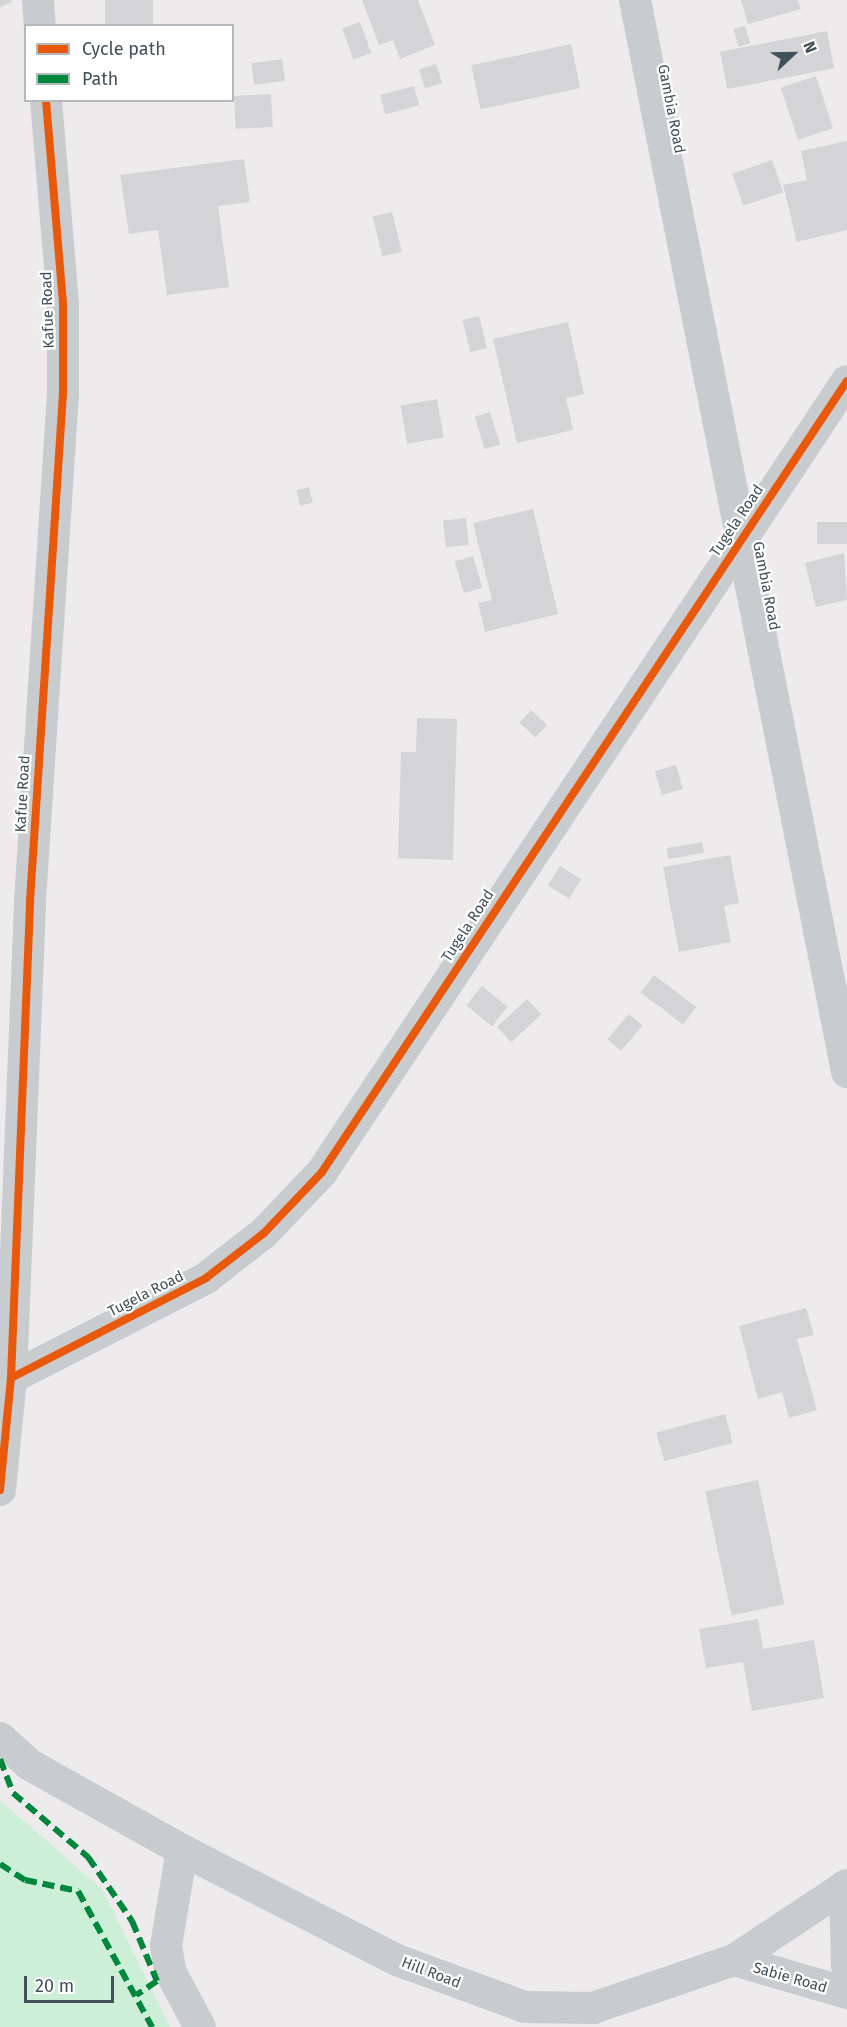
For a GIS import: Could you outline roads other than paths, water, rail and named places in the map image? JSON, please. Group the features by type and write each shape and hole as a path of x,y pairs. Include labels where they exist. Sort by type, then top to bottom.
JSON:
{"street":[{"path":"38,0 40,24"},
{"name":"Gambia Road","path":"635,0 847,1071"},
{"name":"Kafue Road","path":"0,1490 11,1378 31,889 63,394 63,303 46,102"},
{"name":"Tugela Road","path":"11,1378 207,1278 264,1233 322,1172 847,381"},
{"name":"Hill Road","path":"0,1737 30,1765 182,1850 397,1960 525,2007 593,2008 734,1960 846,1885"},
{"path":"182,1850 166,1946 171,1973 200,2027"},
{"path":"846,1885 847,1966"},
{"name":"Sabie Road","path":"734,1960 847,1993"}]}
